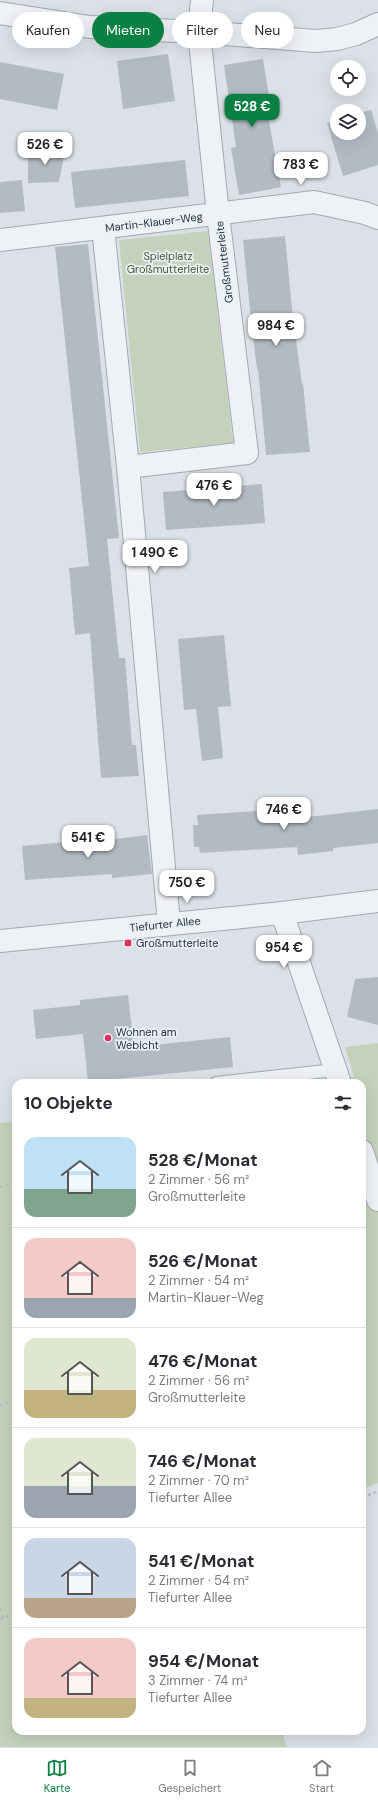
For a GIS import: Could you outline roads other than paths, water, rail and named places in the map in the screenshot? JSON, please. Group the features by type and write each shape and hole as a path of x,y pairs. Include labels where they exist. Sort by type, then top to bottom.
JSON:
{"street":[{"name":"Großmutterleite","path":"201,12 202,0"},
{"path":"0,13 90,28 172,31"},
{"path":"233,35 316,41 337,40 356,34 378,24"},
{"name":"Großmutterleite","path":"128,467 247,453 218,214 201,48"},
{"name":"Martin-Klauer-Weg","path":"0,240 314,202 365,213 378,218"},
{"path":"103,228 128,467 169,923"},
{"name":"Tiefurter Allee","path":"0,941 169,923 282,913 378,901"},
{"path":"282,913 337,1076"},
{"path":"366,1163 378,1200"}],"lane":[{"path":"285,1079 337,1076"}],"place":[{"name":"Großmutterleite","path":"128,943"},
{"name":"Wohnen am Webicht","path":"108,1038"}],"park label":[{"name":"Spielplatz Großmutterleite","path":"168,262"}]}
